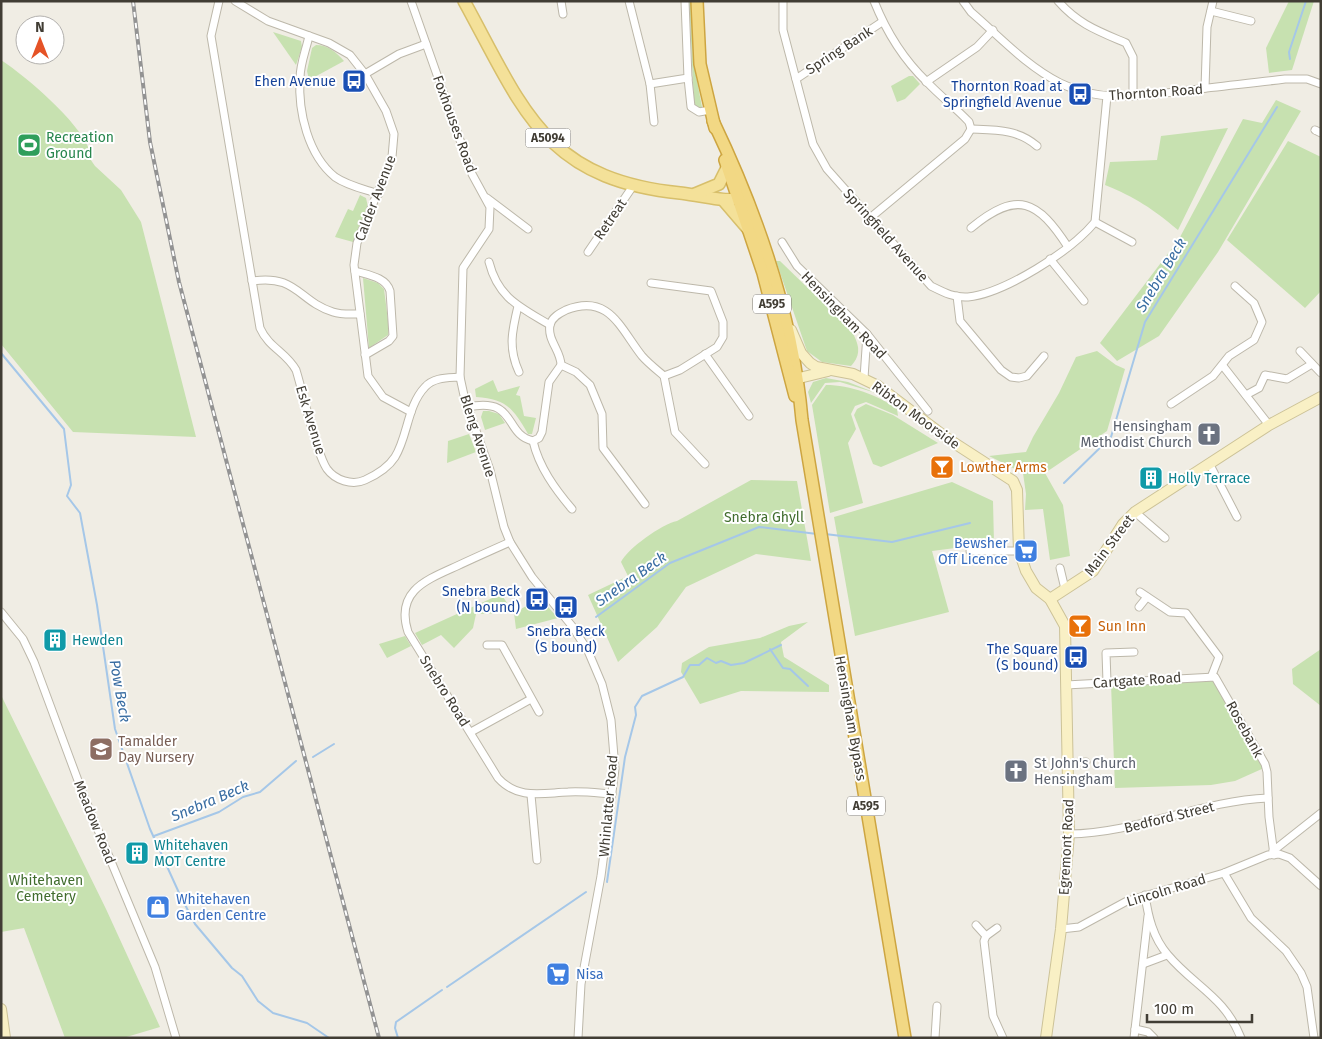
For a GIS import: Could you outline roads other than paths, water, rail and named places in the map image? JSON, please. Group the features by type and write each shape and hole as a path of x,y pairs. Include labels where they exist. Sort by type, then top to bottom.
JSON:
{"highway":[{"name":"A595","path":"697,1 700,64 711,116 727,168 733,198 748,229 795,376"},
{"name":"A595","path":"711,116 741,182 770,264 782,309 795,376"},
{"name":"Hensingham Bypass","path":"795,376 905,1038"}],"main road":[{"name":"A5094","path":"464,1 515,98 540,130 583,165 607,178 633,186 733,198 749,203"},
{"path":"694,194 718,184 725,176 727,168"},
{"path":"733,198 741,182"},
{"path":"782,309 801,354 816,367"},
{"name":"Ribton Moorside","path":"795,376 816,367 864,378 895,397 948,440 1013,481 1017,490 1019,551"},
{"path":"795,376 832,370"},
{"name":"Main Street","path":"1050,600 1084,579 1093,571 1123,524 1135,512 1269,425 1321,397"},
{"path":"1019,551 1026,571 1036,588 1050,600"},
{"name":"Egremont Road","path":"1046,1038 1061,929 1069,834 1065,626 1050,600"},
{"path":"1,1009 6,1038"}],"street":[{"name":"Esk Avenue","path":"219,1 211,36 260,328 270,344 292,362 296,370 323,460 332,474 350,482 361,482 379,473 395,457 411,412 419,396 430,382 460,377"},
{"name":"Calder Avenue","path":"235,1 268,21 340,48 350,55 365,74 386,111 394,134 392,157 379,194 357,243 355,271 368,376 377,391 390,402 411,412"},
{"name":"Foxhouses Road","path":"411,1 472,174 487,198 490,207 489,229 463,268"},
{"path":"561,1 563,14"},
{"path":"629,1 650,84 654,122"},
{"path":"685,1 691,107 697,112 711,116"},
{"name":"Springfield Avenue","path":"784,1 784,30 813,144 827,168 931,286 949,295 966,297 987,293 1050,259 1082,238 1095,222"},
{"path":"870,218 965,139 971,129 969,122 926,82 902,54 882,22 874,1"},
{"name":"Thornton Road","path":"963,1 971,12 1034,67 1059,83 1085,93 1107,96 1133,96 1285,79 1307,79 1321,84"},
{"path":"1058,1 1072,16 1084,24 1126,43 1133,57 1133,96"},
{"path":"1205,88 1207,27 1213,1"},
{"path":"1211,11 1251,21"},
{"name":"Spring Bank","path":"796,79 882,22"},
{"path":"926,82 977,47 993,30"},
{"path":"309,36 300,76 299,91 304,120 314,152 325,168 337,178 379,194"},
{"path":"365,74 399,54 426,44"},
{"path":"650,84 688,78"},
{"path":"1107,96 1095,222 1132,242"},
{"path":"971,129 1006,130 1026,137 1037,146"},
{"name":"Retreat","path":"588,252 633,186"},
{"path":"487,198 528,229"},
{"path":"971,228 984,217 1003,208 1024,204 1040,211 1054,225 1068,247"},
{"name":"Hensingham Road","path":"782,242 797,266 867,334 928,410"},
{"path":"1050,259 1084,301"},
{"path":"489,262 502,293 518,306 550,325"},
{"name":"Bleng Avenue","path":"463,268 460,377 490,470 504,527 510,542"},
{"path":"355,271 382,280 388,284 390,291 393,336 389,341 365,356"},
{"path":"252,281 264,279 289,284 332,312 360,314"},
{"path":"651,283 711,291 723,322 723,337 717,347 680,370 664,376"},
{"path":"1172,404 1212,376 1223,366 1229,356 1254,340 1262,322 1254,303 1234,286"},
{"path":"957,296 960,321 1001,370 1011,377 1027,376 1044,356"},
{"path":"533,441 539,438 542,432 549,382 561,365 560,355 551,336 550,325 556,316 583,304 611,313 643,357 664,376 674,432 705,464"},
{"path":"518,306 512,331 512,356 519,372"},
{"path":"864,378 867,334"},
{"path":"1300,351 1321,373"},
{"path":"705,354 749,416"},
{"path":"1246,395 1259,388 1265,375 1287,379 1312,364"},
{"path":"561,365 576,372 590,385 602,414 604,448 645,504"},
{"path":"1223,366 1269,425"},
{"path":"468,406 486,405 500,408 521,435 533,441 537,457 556,489 572,509"},
{"path":"1210,463 1237,517"},
{"path":"639,495 646,490"},
{"path":"1135,512 1165,538"},
{"name":"Snebro Road","path":"510,542 423,581 411,594 407,606 405,616 408,632 504,784 515,791 532,795 580,792 612,794"},
{"name":"Whinlatter Road","path":"510,542 536,583 572,626 596,668 607,700 611,720 615,769 601,876 581,984 578,1038"},
{"path":"970,551 1019,551"},
{"path":"1060,568 1065,589"},
{"path":"1140,592 1170,612 1186,613 1218,657 1210,675"},
{"path":"1139,608 1147,597"},
{"name":"Meadow Road","path":"1,612 23,639 34,662 83,794 155,968 176,1038"},
{"path":"487,645 502,645 539,712"},
{"path":"1107,682 1106,652 1134,652"},
{"name":"Cartgate Road","path":"1066,684 1210,675"},
{"name":"Rosebank","path":"1210,675 1215,676 1223,688 1261,757 1267,772 1274,853"},
{"path":"471,732 531,699"},
{"path":"1067,763 1086,762"},
{"path":"532,795 537,860"},
{"name":"Bedford Street","path":"1069,834 1114,831 1205,807 1268,798"},
{"path":"1274,853 1321,813"},
{"path":"1274,853 1290,858 1321,886"},
{"name":"Lincoln Road","path":"1061,929 1089,924 1116,906 1145,895 1224,873 1274,853"},
{"path":"1224,873 1252,918 1286,951 1301,974 1307,986 1314,1038"},
{"path":"1145,895 1152,928 1167,955 1219,1001 1237,1027 1242,1038"},
{"path":"1134,1038 1144,964 1148,915"},
{"path":"976,925 986,936"},
{"path":"997,928 986,936 984,941 993,1016 1003,1038"},
{"path":"1144,964 1167,955"},
{"path":"935,1038 937,1006"},
{"path":"1135,1029 1148,1032 1154,1038"}],"waterway":[{"name":"Snebra Beck","path":"1290,59 1289,52 1306,1"},
{"name":"Snebra Beck","path":"1064,483 1111,437 1145,322 1277,107"},
{"name":"Pow Beck","path":"1,353 64,429 71,485 67,496 80,513 97,605 115,729 150,829 180,895 195,924 232,968 242,976 258,1001 273,1013 307,1023 329,1038"},
{"name":"Snebra Beck","path":"825,534 892,542 970,523"},
{"name":"Snebra Beck","path":"596,617 670,563 759,527 817,534"},
{"path":"607,882 625,757 636,715 635,707 642,696 683,677 690,665 699,665 707,658 716,663 721,661 731,665 744,663 781,645"},
{"path":"770,649 783,668 790,669 808,686"},
{"name":"Snebra Beck","path":"313,757 334,744"},
{"name":"Snebra Beck","path":"154,836 219,812 243,797 260,792 296,761"},
{"path":"447,987 586,892"},
{"path":"398,1038 395,1028 396,1022 442,990"}],"railway":[{"path":"133,1 150,142 179,282 379,1038"}],"place":[{"name":"Ehen Avenue","path":"354,81"},
{"name":"Thornton Road at Springfield Avenue","path":"1080,94"},
{"name":"Recreation Ground","path":"29,145"},
{"name":"Hensingham Methodist Church","path":"1209,434"},
{"name":"Lowther Arms","path":"942,467"},
{"name":"Holly Terrace","path":"1151,478"},
{"name":"Bewsher Off Licence","path":"1026,551"},
{"name":"Snebra Beck (N bound)","path":"537,599"},
{"name":"Snebra Beck (S bound)","path":"566,607"},
{"name":"Sun Inn","path":"1080,626"},
{"name":"Hewden","path":"55,640"},
{"name":"The Square (S bound)","path":"1076,657"},
{"name":"Tamalder Day Nursery","path":"101,749"},
{"name":"St John's Church Hensingham","path":"1016,771"},
{"name":"Whitehaven MOT Centre","path":"137,853"},
{"name":"Whitehaven Garden Centre","path":"158,907"},
{"name":"Nisa","path":"558,974"}],"park label":[{"name":"Snebra Ghyll","path":"764,517"},
{"name":"Whitehaven Cemetery","path":"46,888"}]}
